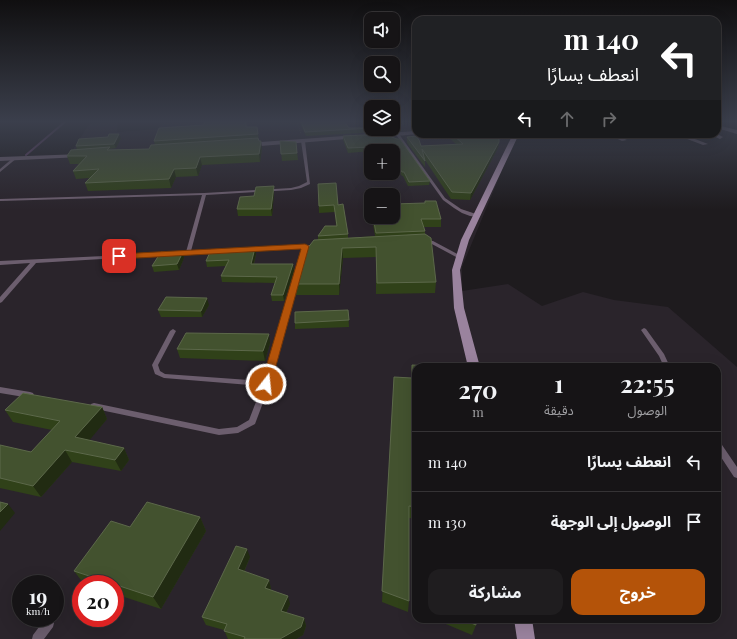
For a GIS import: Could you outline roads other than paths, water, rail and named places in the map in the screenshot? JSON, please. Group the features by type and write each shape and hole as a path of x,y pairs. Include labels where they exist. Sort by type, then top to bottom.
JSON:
{"street":[{"path":"473,363 459,308 456,270 465,240 508,151"},
{"path":"0,159 87,154"},
{"path":"524,623 526,639"}],"lane":[{"path":"0,200 204,194 282,190 307,184 310,180 305,151"},
{"path":"409,151 444,199 452,207 465,213 477,216"},
{"path":"0,170 15,158"},
{"path":"188,253 204,194"},
{"path":"418,241 432,242 460,257"},
{"path":"87,405 219,432 238,430 252,422 266,384 305,246"},
{"path":"245,250 321,246"},
{"path":"0,264 223,251"},
{"path":"0,301 34,262"},
{"path":"644,330 665,363"},
{"path":"173,331 155,365 157,372 164,376 266,384"},
{"path":"0,390 36,396"},
{"path":"721,450 737,474"},
{"path":"37,639 46,627"}],"waterway":[{"path":"26,155 31,151"}]}
